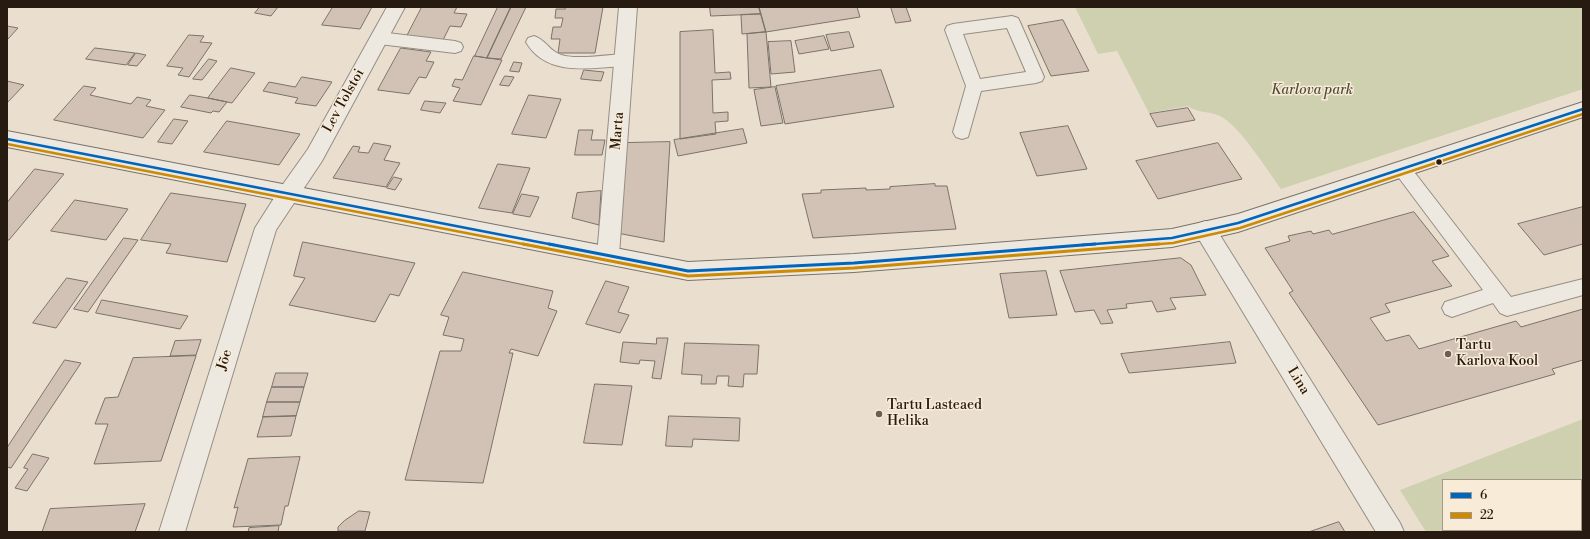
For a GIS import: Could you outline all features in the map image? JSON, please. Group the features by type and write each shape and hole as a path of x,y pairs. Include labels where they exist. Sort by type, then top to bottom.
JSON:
{"street":[{"name":"Lev Tolstoi","path":"288,193 315,155 396,7"},
{"name":"Marta","path":"608,255 628,7"},
{"path":"8,140 688,271 878,261 1172,238 1238,223 1583,109"},
{"name":"Jõe","path":"172,532 266,228 288,193"},
{"name":"Lina","path":"1205,230 1391,532"}],"lane":[{"path":"962,132 974,86 953,30 1012,22 1036,77 974,86"},
{"path":"379,38 455,47"},
{"path":"534,42 553,59 576,63 624,60"},
{"path":"1402,168 1507,307 1583,287"},
{"path":"1452,308 1496,294"}],"green space":[{"name":"Karlova park","path":"1075,7 1583,7 1583,89 1281,189 1244,138 1228,121 1220,116 1195,110 1188,106 1149,113 1117,51 1098,54"},
{"path":"1583,419 1583,532 1426,532 1400,490"}],"building":[{"path":"260,7 278,7 271,16 255,13"},
{"path":"333,7 372,7 360,29 322,25"},
{"path":"422,7 457,7 454,13 467,14 461,27 450,26 443,40 407,36"},
{"path":"498,7 511,7 487,58 475,56"},
{"path":"511,7 526,7 501,59 487,58"},
{"path":"565,7 603,7 595,53 558,53 560,39 551,39 553,27 561,27 563,18 555,18 556,9 565,9"},
{"path":"710,7 759,7 761,14 711,16"},
{"path":"759,7 857,7 860,17 766,32"},
{"path":"891,7 906,7 911,21 896,23"},
{"path":"761,14 766,32 742,34 741,15"},
{"path":"1063,20 1089,71 1051,76 1028,26"},
{"path":"7,26 18,28 8,39 7,39"},
{"path":"713,30 715,73 730,72 731,79 712,80 713,113 728,112 728,121 715,122 716,134 680,139 680,32"},
{"path":"766,32 771,87 749,88 747,34"},
{"path":"849,32 854,47 831,51 826,35"},
{"path":"189,35 204,36 200,42 212,43 189,77 178,75 183,68 167,66"},
{"path":"824,36 829,49 799,54 795,41"},
{"path":"791,41 795,72 771,74 768,42"},
{"path":"95,48 135,53 126,65 86,59"},
{"path":"401,48 431,52 426,61 434,62 426,78 419,77 409,94 378,90"},
{"path":"136,53 146,55 137,66 128,65"},
{"path":"474,56 502,60 481,105 453,101 460,88 452,86 455,79 462,80"},
{"path":"209,59 217,61 202,80 193,79"},
{"path":"514,62 522,63 519,72 510,71"},
{"path":"231,68 255,73 232,103 208,98"},
{"path":"584,70 604,72 601,81 581,79"},
{"path":"881,70 894,107 785,124 776,86"},
{"path":"505,76 514,77 509,86 500,85"},
{"path":"302,77 332,82 316,106 295,103 298,98 263,91 269,82 295,87"},
{"path":"7,81 24,85 7,103"},
{"path":"84,86 96,88 90,95 131,104 137,97 151,100 146,106 165,110 143,138 54,120"},
{"path":"775,87 783,123 761,126 754,90"},
{"path":"190,95 227,102 219,112 213,111 211,113 181,107"},
{"path":"529,95 561,99 546,138 512,134"},
{"path":"425,101 446,103 440,113 421,110"},
{"path":"1188,108 1195,120 1157,127 1150,114"},
{"path":"174,119 188,121 172,144 158,142"},
{"path":"227,121 300,134 279,165 204,152"},
{"path":"1068,126 1087,169 1037,176 1020,133"},
{"path":"743,129 747,143 678,156 674,140"},
{"path":"579,130 593,130 591,140 605,140 602,155 575,155"},
{"path":"670,142 664,242 617,233 625,143"},
{"path":"374,143 391,146 384,160 400,163 386,187 333,178 353,146 360,147 358,152 368,153"},
{"path":"1218,143 1242,179 1158,199 1136,161"},
{"path":"498,164 530,168 512,213 479,208"},
{"path":"35,169 64,174 9,240 7,240 7,203"},
{"path":"394,177 402,179 395,190 387,188"},
{"path":"935,184 935,186 947,186 956,229 813,238 802,194 821,193 821,190 866,188 866,190 890,189 890,187"},
{"path":"601,191 599,225 572,218 577,193"},
{"path":"171,193 246,204 227,262 166,253 171,244 141,240"},
{"path":"522,194 539,197 530,217 513,214"},
{"path":"75,200 128,209 106,240 51,231"},
{"path":"1583,207 1583,244 1544,255 1518,224"},
{"name":"Tartu Karlova Kool","path":"1414,212 1449,256 1432,261 1452,286 1385,304 1390,312 1370,318 1386,341 1409,335 1419,349 1516,321 1521,327 1583,309 1583,360 1552,369 1555,374 1378,425 1289,293 1293,291 1265,248 1290,241 1288,236 1311,231 1313,234 1329,230 1332,234"},
{"path":"124,238 138,240 88,312 74,309"},
{"path":"303,242 415,263 399,296 390,294 375,322 289,305 305,278 294,276"},
{"path":"1181,258 1191,265 1206,295 1170,298 1176,309 1157,312 1152,301 1126,304 1127,308 1107,310 1113,323 1101,324 1094,310 1075,312 1060,271"},
{"path":"1046,271 1057,315 1009,318 1000,274"},
{"path":"463,272 553,291 548,308 557,311 538,356 511,349 509,353 513,353 483,483 405,480 440,351 461,351 464,339 443,335 449,317 441,315"},
{"path":"67,278 88,282 56,328 33,323"},
{"path":"606,281 629,287 618,312 629,315 620,333 586,324"},
{"path":"102,300 188,316 180,329 96,313"},
{"path":"657,338 668,338 661,379 652,378 655,361 640,360 639,364 620,362 623,342 656,344"},
{"path":"201,340 196,355 170,356 175,341"},
{"path":"1230,342 1236,363 1129,373 1121,354"},
{"path":"685,343 759,345 757,374 744,374 743,387 728,386 729,376 717,376 716,384 701,384 702,375 682,374"},
{"path":"196,356 161,461 94,464 108,424 95,424 105,398 118,397 133,358"},
{"path":"65,360 81,363 11,468 7,467 7,448"},
{"path":"276,373 308,373 304,387 272,387"},
{"path":"595,384 632,386 622,445 584,443"},
{"path":"272,387 304,387 300,402 267,402"},
{"path":"267,402 300,402 296,416 263,417"},
{"path":"296,416 291,436 257,437 263,417"},
{"path":"669,416 740,418 739,441 693,439 692,447 666,446"},
{"path":"33,454 49,458 27,491 15,488 28,469 24,468"},
{"path":"300,457 288,506 285,506 281,525 233,527 238,507 234,508 248,459"},
{"path":"145,504 135,532 42,532 50,509"},
{"path":"359,511 370,512 365,531 338,531 338,527 344,521"},
{"path":"1339,522 1345,532 1309,532"},
{"path":"279,526 278,532 248,532 249,528"}],"transit line":[{"name":"6","path":"7,139 688,271 854,263 1172,238 1238,223 1583,109"},
{"name":"22","path":"7,144 688,276 854,268 1173,243 1240,228 1583,114"}],"place":[{"name":"Tartu Karlova Kool","path":"1448,354"},
{"name":"Tartu Lasteaed Helika","path":"879,414"}]}
